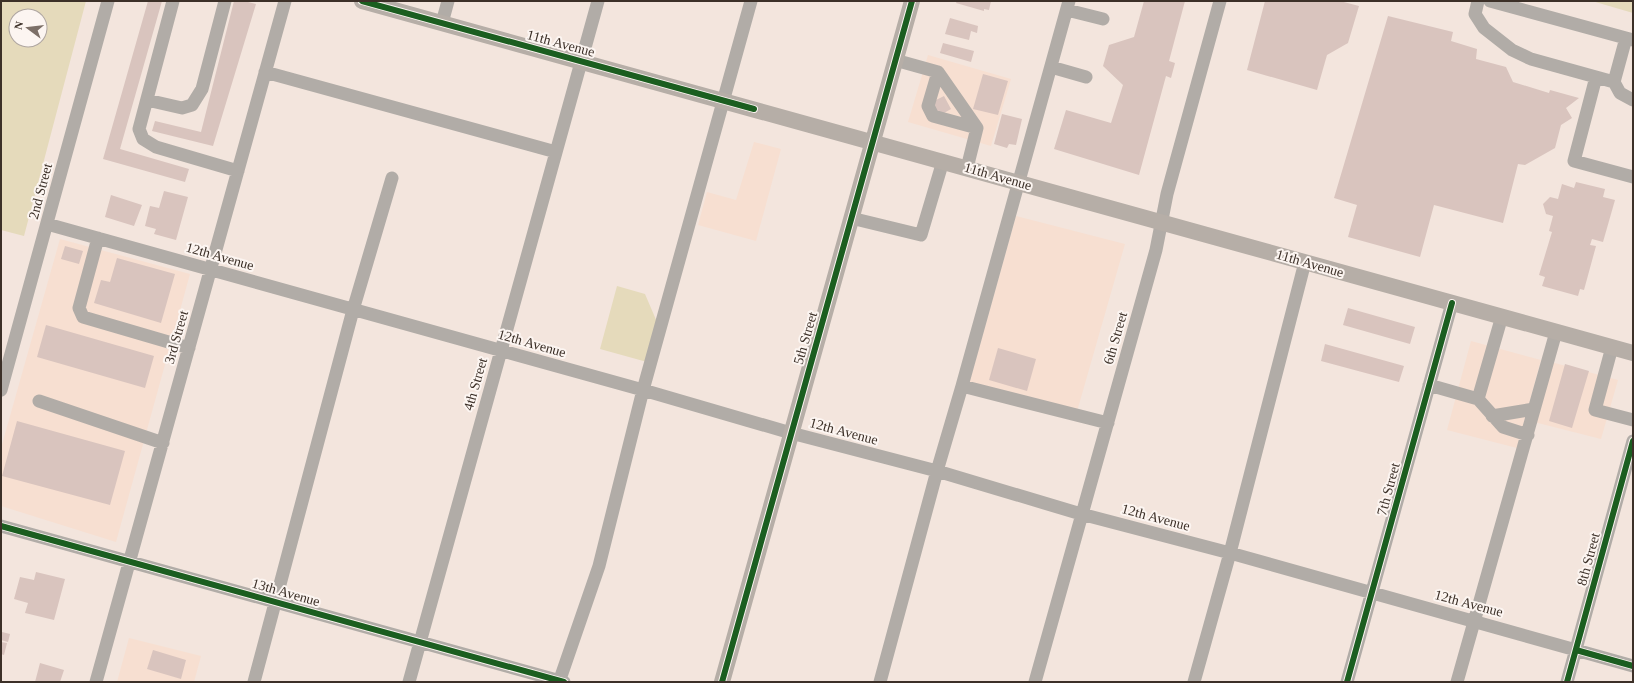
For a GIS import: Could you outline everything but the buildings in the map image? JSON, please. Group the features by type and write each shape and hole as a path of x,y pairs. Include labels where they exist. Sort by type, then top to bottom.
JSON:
{"main road":[{"name":"11th Avenue","path":"362,1 1633,353"},
{"name":"5th Street","path":"722,682 912,1"}],"street":[{"name":"2nd Street","path":"1,390 108,1"},
{"path":"173,1 139,129 143,139 156,146 238,171"},
{"path":"147,100 182,108 192,105 202,89 225,1"},
{"name":"3rd Street","path":"96,682 190,348 285,1"},
{"path":"442,23 448,1"},
{"name":"4th Street","path":"409,682 598,1"},
{"path":"561,682 599,566 643,390 751,1"},
{"name":"6th Street","path":"1035,682 1144,293 1161,222 1220,1"},
{"path":"1478,1 1475,14 1484,28 1512,50 1531,59 1614,82 1620,93 1633,100"},
{"path":"1490,1 1535,7 1629,39 1614,82"},
{"path":"880,682 937,471 1068,5 1103,19"},
{"path":"895,60 938,72 977,128 967,168"},
{"path":"1051,67 1086,77"},
{"path":"265,72 556,152"},
{"path":"938,72 928,106 933,116 977,128"},
{"path":"1596,77 1574,161 1633,177"},
{"path":"852,218 921,235 943,161"},
{"path":"254,682 354,310 392,178"},
{"name":"12th Avenue","path":"47,224 643,390 791,434 937,471 1081,514 1230,553 1633,666"},
{"path":"98,238 79,308 83,317 190,348"},
{"path":"1194,682 1230,553 1305,262"},
{"name":"7th Street","path":"1348,682 1452,303"},
{"path":"1478,399 1502,316"},
{"path":"1457,682 1556,332"},
{"path":"1612,347 1595,410 1633,420"},
{"path":"1430,385 1478,399 1504,428 1528,435"},
{"path":"962,386 1108,423"},
{"path":"39,401 163,443"},
{"path":"1492,416 1534,409"},
{"name":"8th Street","path":"1567,682 1633,441"},
{"name":"13th Avenue","path":"1,526 275,601 561,682"}],"shaded area":[{"path":"1,1 86,1 24,236 1,230"},
{"path":"1592,1 1633,1 1633,13"},
{"path":"928,55 1011,79 991,146 908,122"},
{"path":"754,142 781,149 756,241 698,225 707,192 736,200"},
{"path":"1016,216 1125,244 1076,415 969,384"},
{"path":"60,239 190,274 116,542 1,506 1,448"},
{"path":"617,286 645,294 657,322 647,362 600,349"},
{"path":"1471,341 1541,360 1517,448 1447,430"},
{"path":"1551,362 1618,380 1601,439 1534,422"},
{"path":"129,638 201,656 194,682 117,682"}],"cycle path":[{"path":"362,1 754,109"},
{"path":"722,682 912,1"},
{"path":"1347,682 1452,303"},
{"path":"1567,682 1633,441"},
{"path":"1,526 564,682"},
{"path":"1576,650 1633,666"}]}
